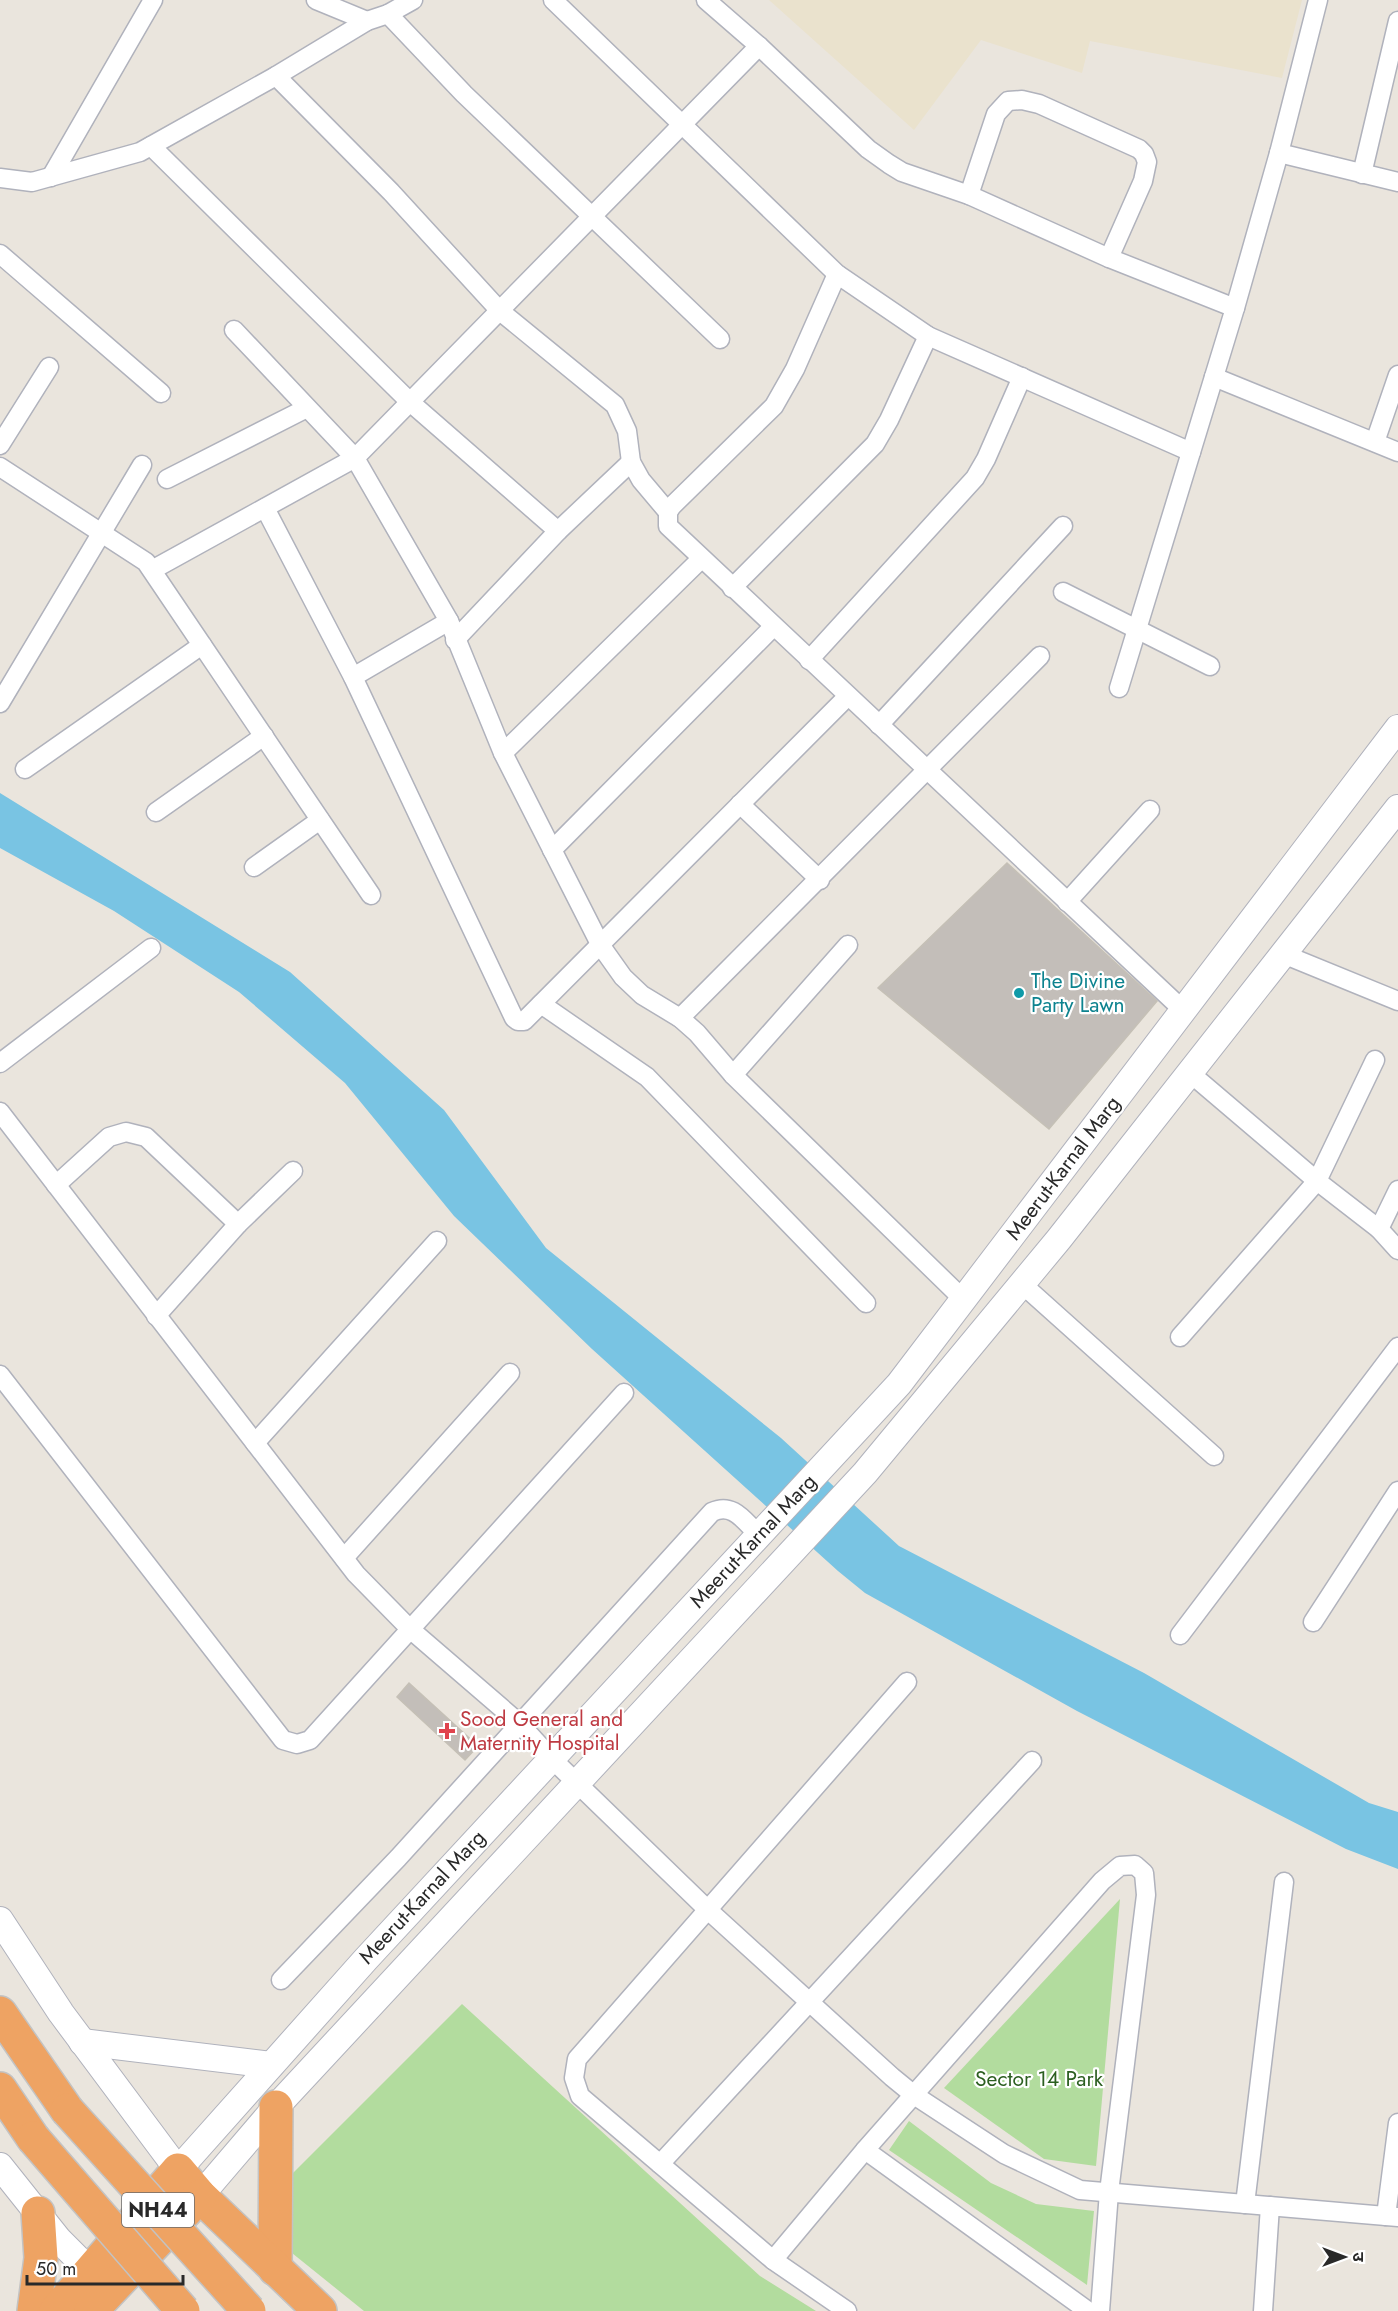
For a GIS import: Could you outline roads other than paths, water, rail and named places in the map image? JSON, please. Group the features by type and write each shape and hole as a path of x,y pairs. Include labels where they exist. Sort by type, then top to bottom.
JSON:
{"highway":[{"name":"NH44","path":"0,2013 68,2110 249,2311"},
{"name":"NH44","path":"0,2090 33,2138 183,2311"},
{"path":"275,2269 276,2107"},
{"path":"178,2170 200,2196 320,2311"},
{"name":"Meerut-Karnal Marg","path":"56,2311 105,2296 178,2170"},
{"path":"105,2296 200,2196"},
{"path":"34,2311 40,2258 38,2213"}],"street":[{"path":"51,177 153,0"},
{"path":"316,0 367,21"},
{"path":"0,178 32,182 140,152 276,76 367,21 388,14 413,0"},
{"path":"553,0 837,274 928,336 1191,452"},
{"path":"706,0 759,46 868,150 902,172 969,195 1109,258 1235,308"},
{"path":"1119,688 1235,308 1279,153 1318,0"},
{"path":"388,14 464,94 720,339"},
{"path":"1362,174 1398,21"},
{"path":"152,570 355,458 759,46"},
{"path":"276,76 391,192 500,311 615,405 627,431 631,462 641,480 668,512"},
{"path":"969,195 996,114 1008,101 1022,99 1039,104 1144,154 1146,170 1109,258"},
{"path":"151,146 410,402 558,531"},
{"path":"1279,153 1398,182"},
{"path":"0,254 160,393"},
{"path":"837,274 795,369 774,406 668,512 667,520 670,529 1183,1010"},
{"path":"234,330 355,458 449,621 503,753 601,946 623,976 642,994 680,1018 697,1033 733,1075 963,1299"},
{"path":"732,588 874,444 889,420 928,336"},
{"path":"0,445 49,367"},
{"path":"809,660 975,478 986,459 1022,377"},
{"path":"1214,377 1398,452"},
{"path":"1375,442 1396,386"},
{"path":"167,479 307,408"},
{"path":"455,640 558,531 631,462"},
{"path":"0,703 142,465"},
{"path":"0,467 146,562 371,895"},
{"path":"265,508 353,677 514,1018 518,1021 524,1021 601,946 848,696"},
{"path":"879,725 1063,526"},
{"path":"503,753 701,559"},
{"path":"1063,592 1210,666"},
{"path":"353,677 449,621"},
{"path":"552,850 774,627"},
{"path":"25,769 202,645"},
{"path":"680,1018 820,880 1040,656"},
{"name":"Meerut-Karnal Marg","path":"178,2170 321,2009 551,1758 899,1384 1398,728"},
{"path":"156,812 264,736"},
{"path":"740,804 820,880"},
{"name":"Meerut-Karnal Marg","path":"200,2196 276,2107 864,1473 1022,1284 1398,808"},
{"path":"1067,902 1150,810"},
{"path":"254,867 320,820"},
{"path":"733,1075 848,945"},
{"path":"0,1063 151,948"},
{"path":"1283,954 1398,1001"},
{"path":"541,1004 647,1077 866,1303"},
{"path":"1180,1337 1317,1181 1375,1060"},
{"path":"1139,1068 1169,1099"},
{"path":"1190,1073 1317,1181 1379,1229 1398,1250"},
{"path":"0,1113 356,1574 410,1629 519,1723 551,1758 708,1910 915,2095 1004,2154 1080,2190 1392,2216 1398,2122"},
{"path":"56,1185 110,1137 126,1132 146,1137 238,1224"},
{"path":"156,1316 238,1224 293,1171"},
{"path":"1379,1229 1398,1190"},
{"path":"255,1443 437,1241"},
{"path":"1022,1284 1214,1456"},
{"path":"1180,1635 1398,1347"},
{"path":"344,1558 510,1373"},
{"path":"0,1375 283,1740 297,1744 310,1740 624,1393"},
{"path":"1313,1622 1395,1503"},
{"path":"281,1980 398,1858 712,1512 722,1508 731,1509 762,1530"},
{"path":"848,2311 773,2260 580,2096 574,2078 577,2059 907,1682"},
{"path":"660,2164 1032,1761"},
{"path":"773,2260 864,2150 1102,1881 1120,1866 1135,1865 1144,1873 1146,1895 1109,2192 1100,2311"},
{"path":"1245,2204 1284,1882"},
{"path":"0,1920 82,2042 178,2170"},
{"path":"321,2009 345,2032"},
{"path":"82,2042 271,2065"},
{"path":"864,2150 1088,2311"},
{"path":"0,2166 105,2296"},
{"path":"1263,2311 1270,2206"}],"water":[{"path":"0,793 290,972 444,1110 546,1248 781,1438 899,1546 1144,1673 1369,1803 1398,1812 1398,1869 1346,1849 1077,1711 865,1593 592,1349 454,1216 345,1083 239,992 114,911 0,848"}],"place":[{"name":"The Divine Party Lawn","path":"1019,993"},
{"name":"Sood General and Maternity Hospital","path":"447,1731"}],"park label":[{"name":"Sector 14 Park","path":"1039,2079"}]}
